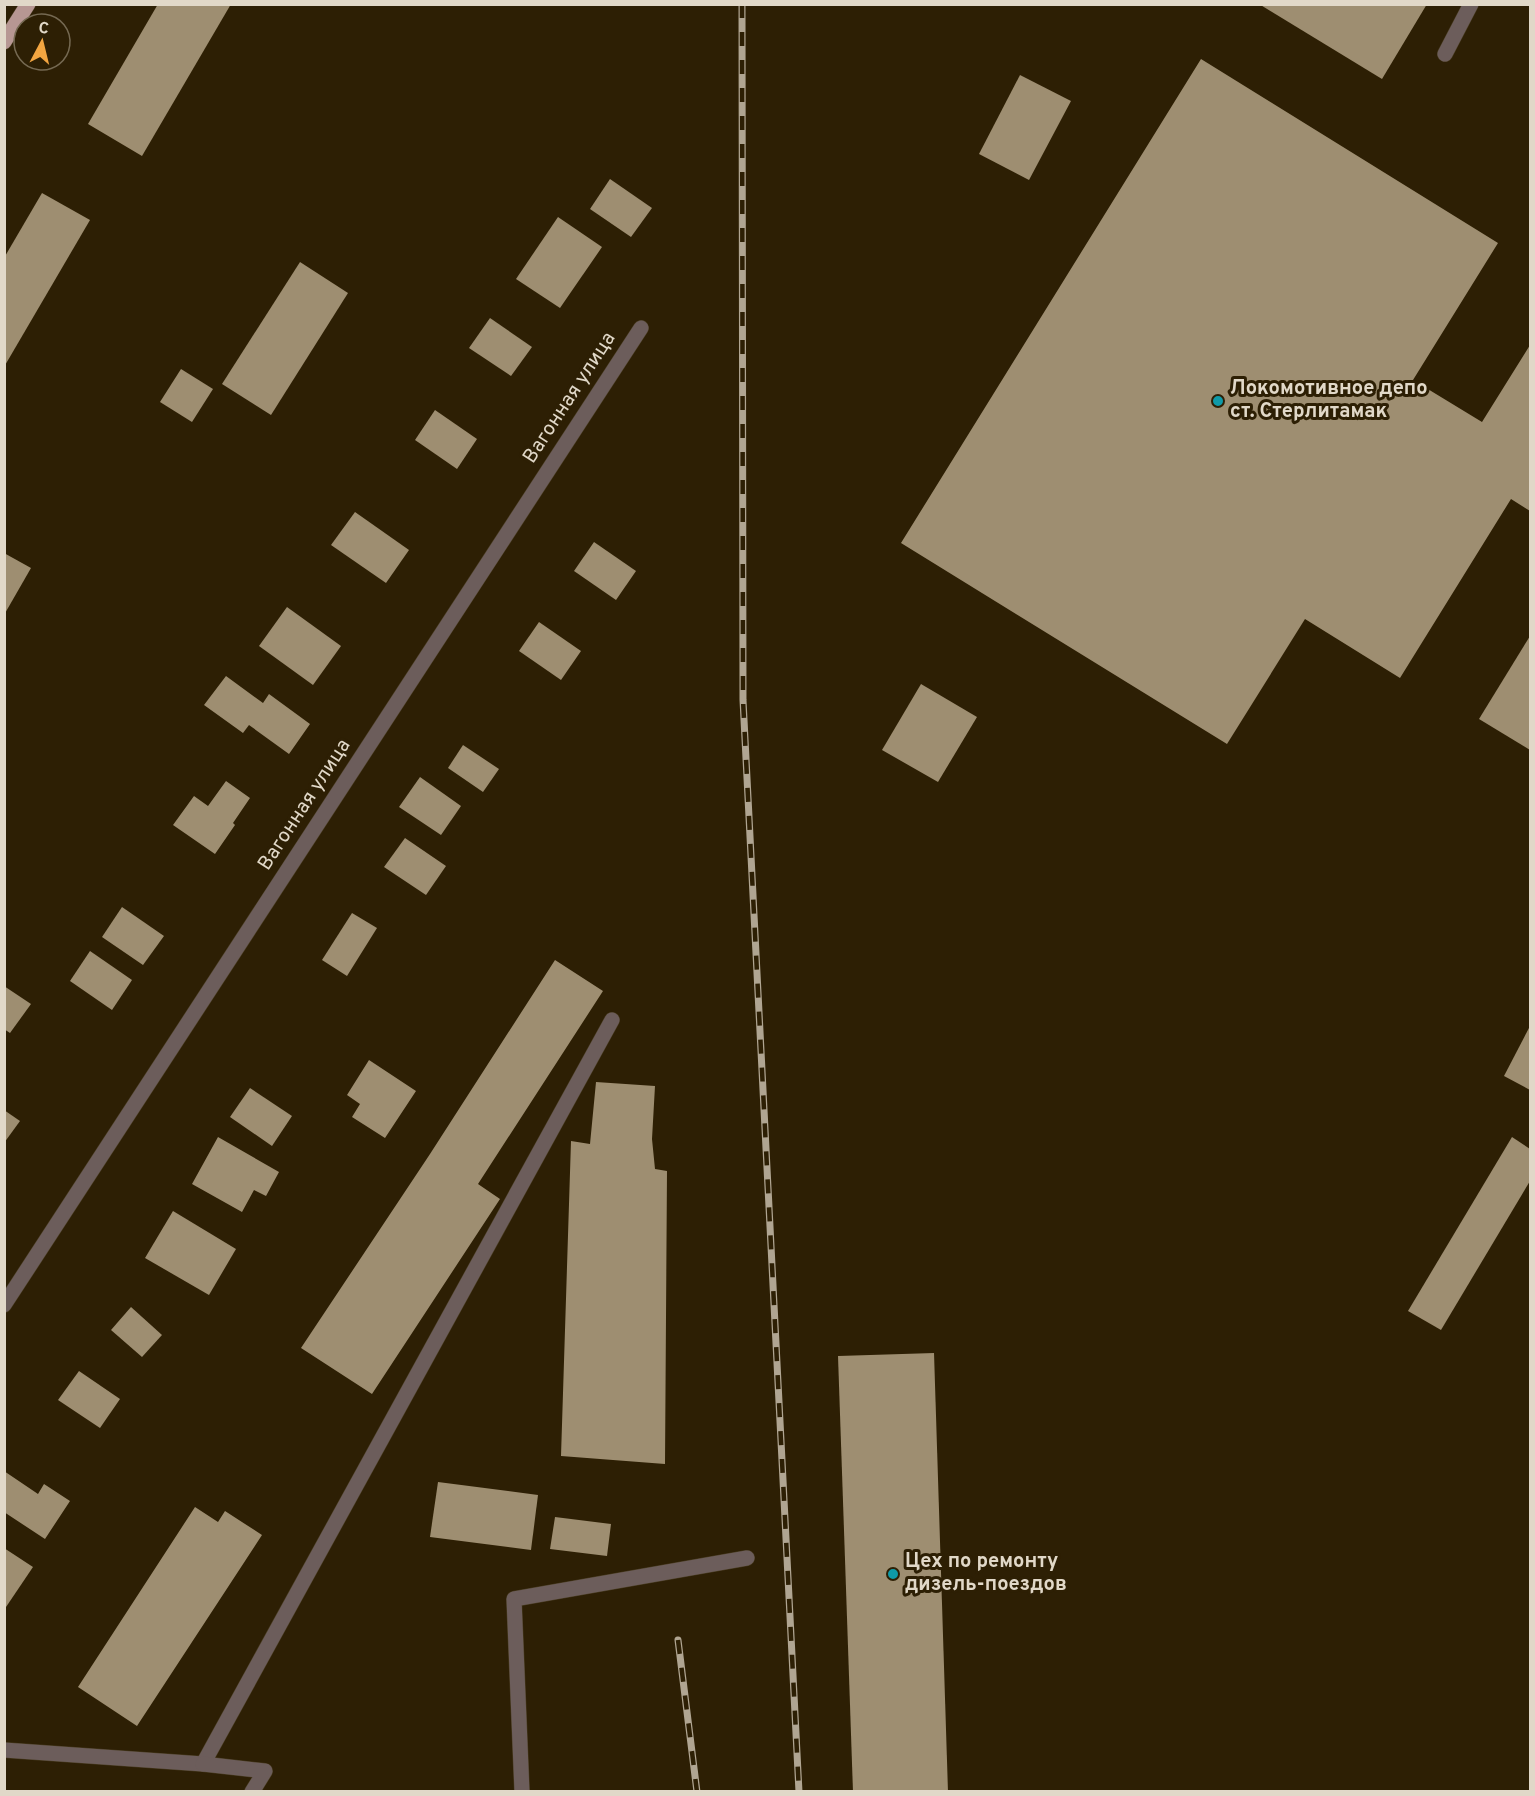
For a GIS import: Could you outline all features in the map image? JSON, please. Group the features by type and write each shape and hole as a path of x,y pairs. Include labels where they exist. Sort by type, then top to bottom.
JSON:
{"main road":[{"path":"4,42 28,4"}],"street":[{"path":"1445,54 1471,4"},
{"name":"Вагонная улица","path":"4,1305 641,327"},
{"path":"203,1764 612,1020"},
{"path":"522,1791 514,1599 747,1558"},
{"path":"4,1750 203,1764 265,1771 252,1791"}],"building":[{"path":"158,4 231,4 142,156 88,124"},
{"path":"1259,4 1427,4 1382,79"},
{"name":"Локомотивное депо ст. Стерлитамак","path":"1201,59 1498,243 1413,380 1482,422 1530,345 1530,511 1511,499 1400,678 1305,619 1227,744 901,543"},
{"path":"1020,75 1071,101 1029,180 979,154"},
{"path":"610,179 652,208 631,237 590,209"},
{"path":"42,193 90,220 4,367 4,258"},
{"path":"558,217 602,247 560,308 516,279"},
{"path":"300,262 348,293 271,415 222,384"},
{"path":"490,318 532,347 511,376 469,348"},
{"path":"181,369 213,389 192,422 160,402"},
{"path":"435,410 477,439 457,469 415,440"},
{"path":"355,512 409,550 386,583 331,545"},
{"path":"594,542 636,571 616,600 574,571"},
{"path":"4,553 31,568 4,615"},
{"path":"287,607 341,646 313,685 259,646"},
{"path":"539,622 581,651 561,680 519,651"},
{"path":"1530,636 1530,750 1479,719"},
{"path":"226,676 263,703 269,694 310,724 289,754 249,725 243,733 204,705"},
{"path":"921,684 977,717 938,782 882,750"},
{"path":"463,745 499,769 483,792 448,768"},
{"path":"420,777 461,806 441,835 399,807"},
{"path":"226,781 250,798 215,854 173,825 194,796 208,806"},
{"path":"405,838 446,866 426,895 384,867"},
{"path":"122,907 164,936 143,965 102,937"},
{"path":"352,913 377,928 347,976 322,960"},
{"path":"90,951 132,980 112,1010 70,981"},
{"path":"555,960 603,991 478,1184 500,1199 372,1394 301,1348"},
{"path":"4,986 31,1004 10,1033 4,1029"},
{"path":"1530,1026 1530,1090 1504,1076"},
{"path":"369,1060 416,1091 385,1138 352,1117 360,1104 347,1095"},
{"path":"596,1082 655,1086 652,1139 655,1169 667,1171 665,1464 561,1456 571,1141 590,1144"},
{"path":"250,1088 292,1116 272,1146 230,1117"},
{"path":"4,1110 20,1121 4,1143"},
{"path":"218,1137 279,1172 266,1196 254,1190 242,1212 192,1184"},
{"path":"1512,1137 1530,1149 1530,1181 1441,1330 1408,1311"},
{"path":"173,1211 236,1249 209,1295 145,1258"},
{"path":"131,1307 162,1335 142,1357 111,1330"},
{"name":"Цех по ремонту дизель-поездов","path":"934,1353 948,1792 853,1792 838,1356"},
{"path":"79,1371 120,1399 100,1428 58,1400"},
{"path":"4,1471 38,1494 44,1484 70,1501 45,1539 4,1512"},
{"path":"438,1482 538,1495 531,1550 430,1537"},
{"path":"195,1507 218,1522 225,1511 262,1535 137,1726 78,1687"},
{"path":"555,1517 611,1524 607,1556 550,1549"},
{"path":"4,1548 33,1567 4,1610"}],"railway":[{"path":"742,4 743,700 799,1792"},
{"path":"678,1640 697,1792"}],"place":[{"name":"Локомотивное депо ст. Стерлитамак","path":"1218,401"},
{"name":"Цех по ремонту дизель-поездов","path":"893,1574"}]}
